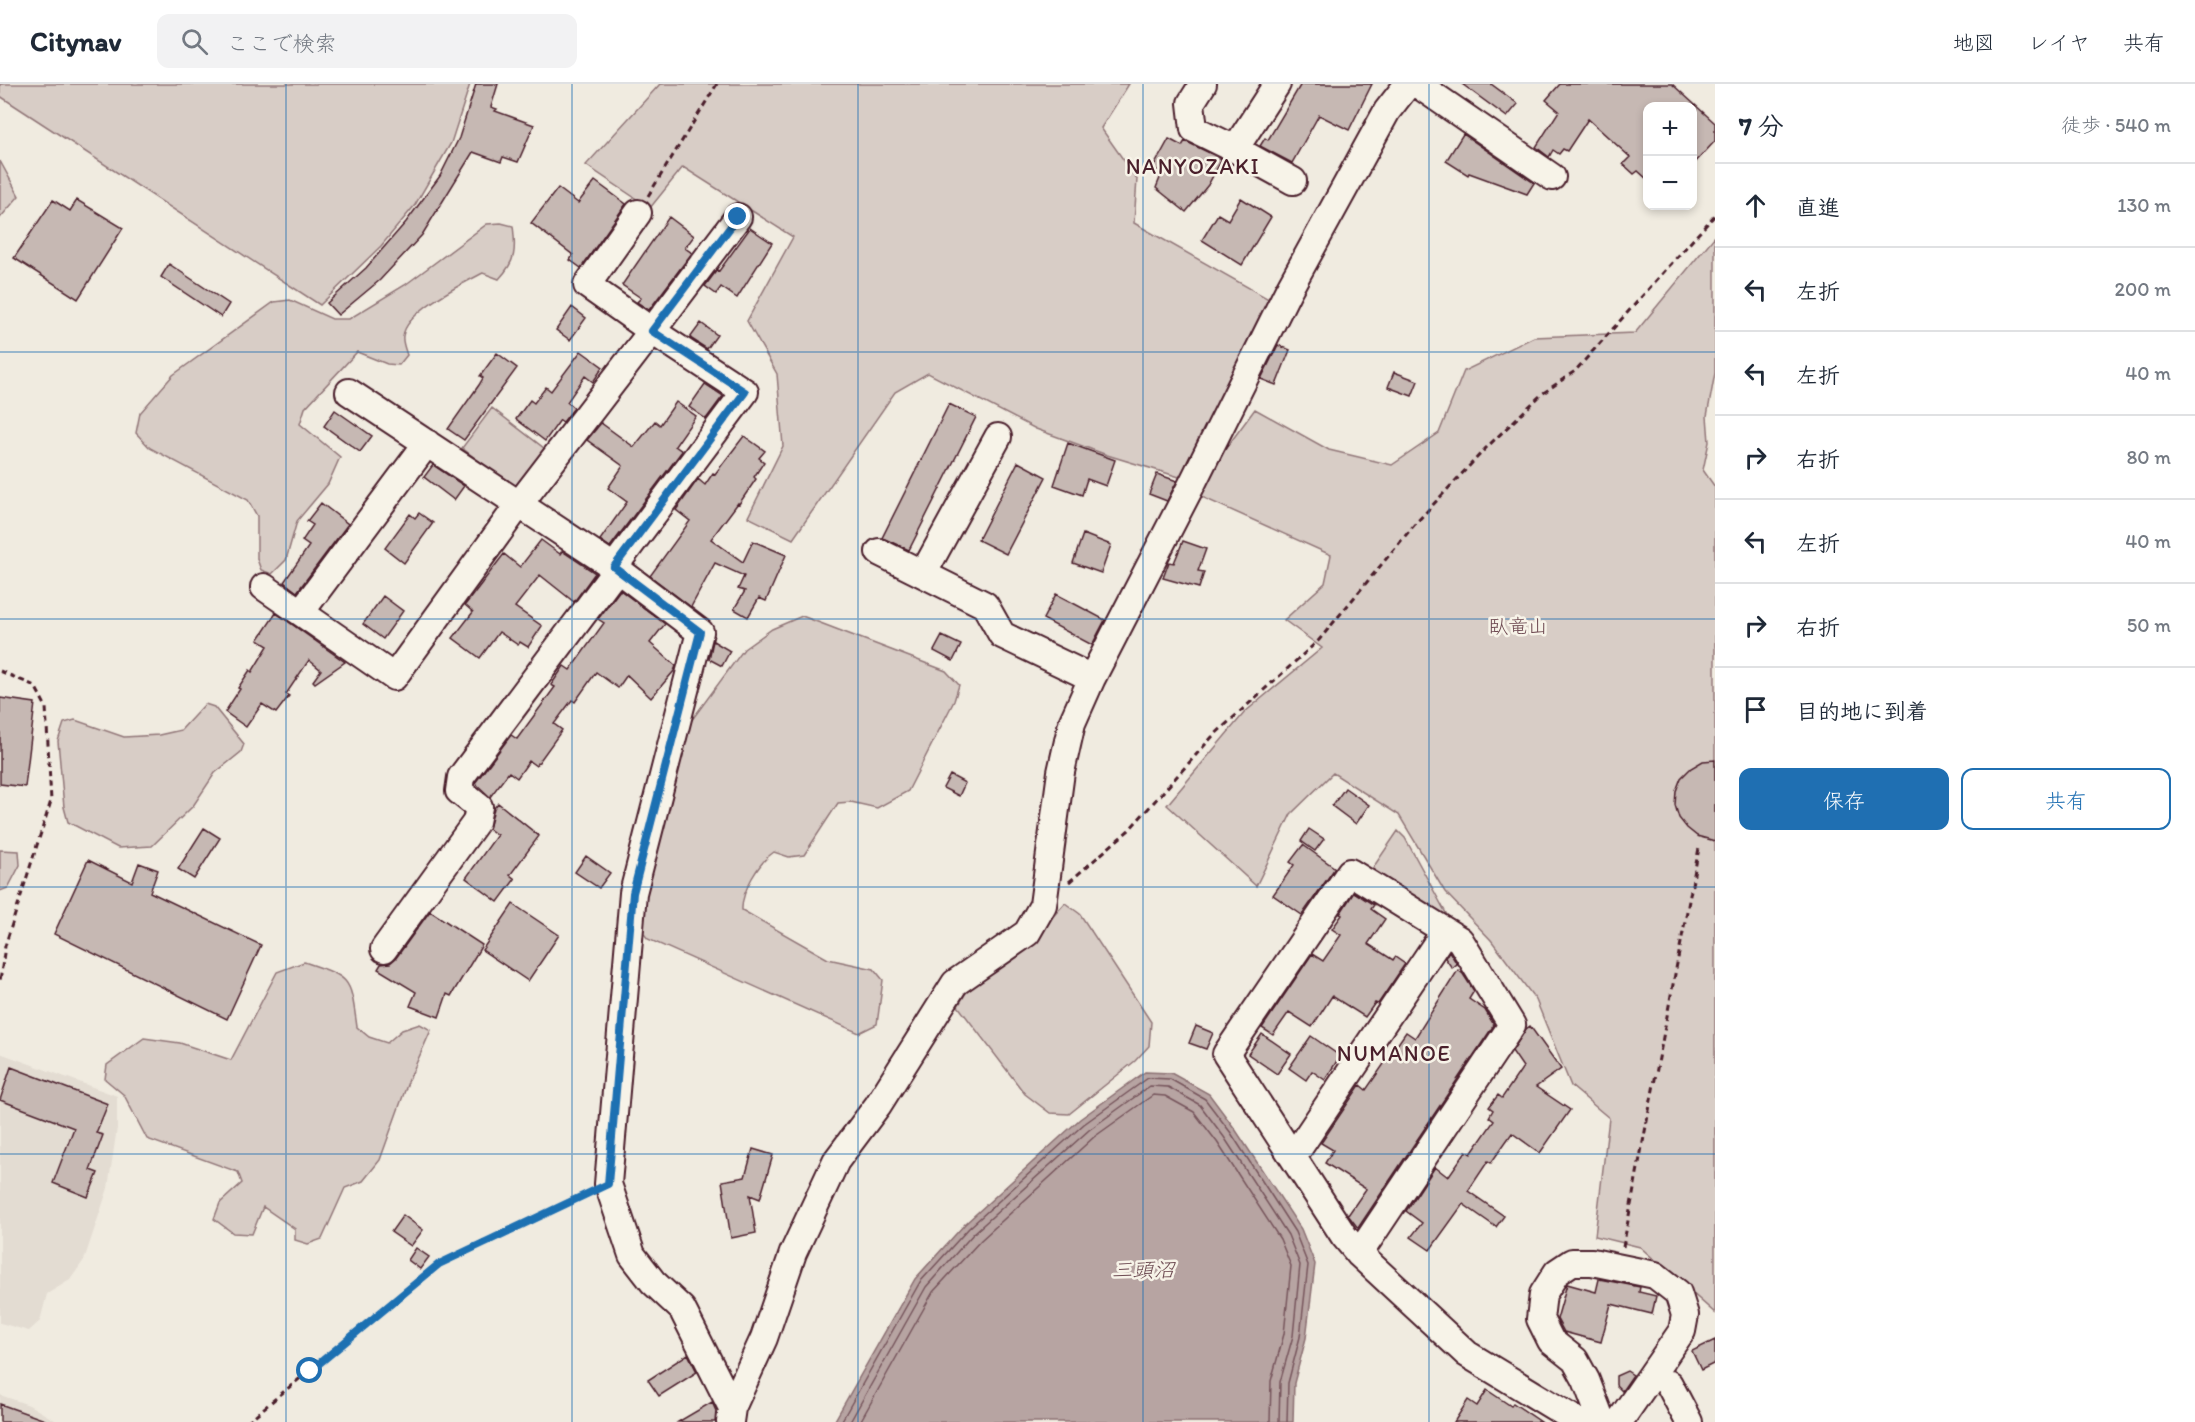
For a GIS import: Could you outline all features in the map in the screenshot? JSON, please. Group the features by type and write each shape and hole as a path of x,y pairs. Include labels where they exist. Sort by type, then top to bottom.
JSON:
{"street":[{"path":"1203,84 1191,103 1194,129 1293,181"},
{"path":"1235,149 1277,84"},
{"path":"731,1415 764,1338 793,1253 836,1161 878,1105 955,983 1027,933 1043,905 1065,752 1072,723 1092,678 1288,291 1387,111 1408,84"},
{"path":"1417,84 1552,177"},
{"path":"384,949 476,822 479,807 459,791 461,777 745,392 586,285 638,213"},
{"path":"264,586 394,677 520,503 738,217"},
{"path":"349,392 616,568 700,632 633,893 608,1184 632,1256 653,1282 682,1309 731,1415"},
{"path":"924,574 998,437"},
{"path":"301,612 427,443"},
{"path":"879,552 985,605 1002,635 1092,678"},
{"path":"1359,1254 1512,1025 1460,940 1350,872 1226,1054 1344,1236 1359,1254 1467,1354 1579,1422"},
{"path":"1293,1157 1445,931"},
{"path":"1602,1422 1586,1380 1575,1360 1551,1341 1540,1319 1543,1294 1557,1272 1572,1262 1592,1262 1654,1275 1678,1293 1685,1315 1682,1331 1620,1422"},
{"path":"1669,1384 1689,1422"}],"path":[{"path":"638,213 717,84"},
{"path":"1069,883 1129,830 1212,737 1319,640 1415,524 1486,448 1542,394 1575,371 1715,215"},
{"path":"0,671 35,686 46,708 51,801 5,946 0,981"},
{"path":"1619,1268 1699,848"},
{"path":"247,1422 439,1264 608,1184"}],"shaded area":[{"path":"0,1053 117,1096 117,1128 108,1188 84,1260 70,1280 47,1294 40,1321 29,1331 0,1323"},
{"path":"0,1395 29,1405 58,1422 0,1422"}],"green space":[{"path":"0,84 470,84 451,143 415,205 381,246 320,305 0,96"},
{"path":"660,84 1129,84 1101,128 1137,179 1134,223 1281,306 1186,479 1107,455 1036,429 928,373 895,392 793,539 748,517 783,446 777,374 747,321 793,237 683,167 650,208 586,165"},
{"path":"0,161 19,196 0,218"},
{"path":"501,223 513,226 514,255 499,279 483,273 436,299 414,317 406,327 403,338 407,355 399,365 387,364 357,352 305,408 300,424 340,457 328,484 297,521 286,560 272,574 261,570 257,559 257,516 248,500 150,448 136,433 140,413 173,375 274,302 290,300 332,319 349,319 405,285 487,224"},
{"name":"臥竜山","path":"1715,236 1715,373 1707,416 1709,442 1703,470 1715,487 1715,1313 1640,1247 1595,1236 1609,1118 1571,1086 1536,1000 1491,940 1445,892 1399,815 1333,773 1291,814 1256,886 1167,805 1245,712 1322,648 1284,620 1325,583 1331,555 1193,493 1255,409 1329,450 1392,465 1439,433 1464,371 1534,337 1635,333"},
{"path":"492,408 549,452 519,492 462,448"},
{"path":"802,616 946,671 959,685 954,701 908,791 877,808 851,802 838,803 804,855 789,857 774,852 757,870 744,895 742,910 828,959 874,969 883,980 877,1024 859,1033 648,939 641,930 649,870 691,721 744,649 772,629"},
{"path":"205,704 214,707 244,744 241,752 215,773 193,806 152,846 118,848 68,822 64,807 58,741 64,723 75,720 124,737 159,735 181,730"},
{"path":"1398,831 1405,838 1447,915 1444,922 1370,872"},
{"path":"0,850 19,851 20,865 8,888 0,891"},
{"path":"1065,903 1080,914 1151,1022 1149,1046 1135,1061 1069,1114 1050,1113 1025,1094 958,1006 973,981 1034,938"},
{"path":"304,962 332,972 346,982 353,998 357,1027 369,1037 387,1043 402,1030 420,1024 431,1030 408,1082 380,1160 363,1181 345,1188 322,1239 308,1244 295,1240 295,1229 263,1207 252,1234 233,1233 214,1219 220,1203 242,1183 238,1172 147,1139 124,1095 105,1079 107,1065 144,1038 180,1043 231,1060 277,972"}],"water":[{"name":"三頭沼","path":"1145,1072 1171,1073 1209,1094 1301,1229 1315,1264 1306,1338 1294,1383 1293,1422 834,1422 915,1279 965,1224 1080,1119"}],"building":[{"path":"476,84 498,84 491,107 497,109 495,111 534,125 518,162 503,157 501,162 473,152 422,235 380,280 338,315 327,303 366,268 406,222 440,176 459,138"},
{"path":"1301,84 1372,84 1349,130 1319,115 1292,163 1260,146 1265,138 1268,140"},
{"path":"1462,84 1491,84 1518,104 1507,117"},
{"path":"1560,84 1672,84 1692,102 1643,102 1643,175 1638,171 1634,174 1623,164 1630,157 1588,119 1567,151 1563,149 1559,154 1553,150 1549,157 1536,147 1559,111 1546,100"},
{"path":"1697,107 1715,123 1715,141 1697,161"},
{"path":"1463,134 1534,183 1527,194 1469,173 1468,175 1446,161"},
{"path":"1169,139 1182,146 1185,141 1222,159 1208,185 1186,212 1156,188 1162,173 1153,168"},
{"path":"595,181 626,204 581,268 570,260 573,255 531,223 558,188 578,203"},
{"path":"1241,198 1271,217 1242,265 1202,240 1218,214 1228,220"},
{"path":"53,200 70,211 77,200 123,228 78,299 14,258"},
{"path":"669,217 694,236 685,248 692,253 649,310 637,302 641,298 622,285"},
{"path":"750,228 772,243 737,298 721,287 716,294 705,286 717,270 719,271"},
{"path":"169,264 229,304 221,317 161,277"},
{"path":"572,307 586,318 570,340 556,330"},
{"path":"701,323 717,335 707,349 690,338"},
{"path":"1278,345 1290,350 1276,385 1261,379"},
{"path":"581,351 603,367 593,382 585,376 567,402 574,408 563,422 560,420 545,441 516,419 530,400 534,403 546,387 551,391"},
{"path":"497,353 517,368 464,440 448,429 479,385 483,378 480,376"},
{"path":"1394,372 1418,381 1412,396 1388,387"},
{"path":"705,384 723,396 706,419 689,407"},
{"path":"676,402 696,416 675,446 682,451 610,547 600,540 627,502 608,488 623,466 587,440 601,423 634,447 655,421 660,425"},
{"path":"949,404 976,417 909,550 882,538"},
{"path":"335,410 372,436 360,452 324,426"},
{"path":"744,436 765,451 759,458 764,462 754,477 756,479 739,504 711,539 743,562 753,541 786,555 766,601 759,598 748,617 734,609 745,591 738,589 744,576 715,563 691,607 650,576 690,521 676,510 698,479 705,485"},
{"path":"1068,443 1115,460 1106,486 1087,479 1082,495 1054,485"},
{"path":"1018,462 1046,477 1006,554 978,540"},
{"path":"433,465 464,486 454,500 424,477"},
{"path":"1157,474 1177,481 1167,501 1149,494"},
{"path":"321,503 348,524 297,592 284,582 309,546 302,541 313,525 307,521"},
{"path":"419,513 433,523 404,563 385,548 410,514 415,518"},
{"path":"1083,534 1111,545 1101,573 1073,563"},
{"path":"541,540 560,554 562,551 595,573 574,602 540,575 515,607 542,626 528,647 520,642 518,645 499,632 480,658 453,638 473,612 465,605 504,554 520,567"},
{"path":"1183,541 1206,549 1198,571 1204,572 1199,588 1163,578 1169,562 1174,563"},
{"path":"620,590 665,624 650,643 676,666 674,671 651,698 627,675 618,688 596,672 575,702 572,700 554,724 562,730 536,766 529,761 517,778 509,772 490,797 475,783 511,735 517,739 555,687 551,685 564,666 570,670 604,623 598,619"},
{"path":"1056,594 1105,620 1092,645 1043,619"},
{"path":"383,596 403,611 383,639 363,624"},
{"path":"276,613 345,662 315,683 313,681 321,670 309,660 286,694 289,696 276,713 262,704 246,727 225,712 240,689 238,688 250,670 252,672 268,646 258,640"},
{"path":"942,636 961,645 953,661 934,651"},
{"path":"713,641 730,651 722,666 709,659"},
{"path":"0,698 35,703 25,787 0,784"},
{"path":"1715,760 1715,841 1697,836 1687,828 1679,818 1675,805 1676,791 1681,778 1703,761"},
{"path":"950,775 965,783 959,796 943,788"},
{"path":"1345,788 1369,805 1356,824 1332,806"},
{"path":"498,803 539,836 510,875 515,879 498,902 466,878 497,835 489,829 494,808"},
{"path":"204,828 220,838 194,879 178,869"},
{"path":"1309,829 1324,839 1315,851 1301,841"},
{"path":"1303,845 1335,868 1302,915 1273,895 1294,865 1290,862"},
{"path":"586,856 610,873 599,888 575,872"},
{"path":"88,860 132,882 139,863 158,870 150,892 261,945 227,1019 54,934"},
{"path":"1354,892 1374,905 1371,909 1385,919 1368,944 1393,960 1395,957 1405,964 1378,1004 1375,1003 1365,1017 1332,996 1312,1027 1289,1012 1273,1035 1262,1028 1312,954 1323,961 1341,935 1332,929"},
{"path":"513,904 559,935 528,981 482,950"},
{"path":"430,911 482,945 451,996 447,994 439,1017 410,1006 416,992 378,969 381,964 390,963 396,958"},
{"path":"1449,951 1457,964 1452,968 1445,958"},
{"path":"1458,970 1474,991 1469,999 1485,1010 1494,1025 1358,1228 1348,1215 1366,1189 1325,1163 1333,1150 1321,1143 1360,1085 1366,1090 1406,1032 1415,1038"},
{"path":"1196,1026 1213,1033 1206,1049 1189,1043"},
{"path":"1530,1026 1561,1069 1536,1087 1570,1110 1540,1153 1512,1133 1491,1163 1488,1161 1468,1191 1504,1216 1496,1227 1463,1204 1430,1250 1411,1237 1422,1223 1406,1211 1435,1167 1448,1177 1466,1151 1471,1154 1494,1121 1489,1117 1493,1110 1489,1107 1498,1095 1502,1098 1523,1067 1512,1051"},
{"path":"1262,1034 1291,1054 1277,1074 1248,1054"},
{"path":"1311,1036 1340,1056 1325,1080 1312,1071 1306,1080 1289,1068"},
{"path":"11,1067 108,1104 96,1133 103,1135 90,1170 98,1173 88,1197 53,1183 74,1128 0,1100"},
{"path":"753,1149 773,1155 760,1199 750,1195 756,1233 731,1238 722,1181 745,1177"},
{"path":"403,1215 423,1230 411,1246 391,1232"},
{"path":"416,1248 429,1257 420,1269 408,1260"},
{"path":"1599,1279 1640,1287 1639,1292 1656,1296 1652,1314 1611,1304 1601,1342 1564,1332 1557,1319 1567,1284 1596,1292"},
{"path":"1715,1340 1715,1363 1701,1370 1692,1351"},
{"path":"688,1354 697,1372 659,1396 648,1380"},
{"path":"1627,1371 1633,1375 1622,1391 1616,1385 1616,1376"},
{"path":"1487,1390 1511,1406 1513,1403 1541,1422 1454,1422 1468,1400 1477,1406"},
{"path":"712,1402 716,1411 715,1422 678,1422"},
{"path":"0,1404 45,1420 45,1422 0,1422"}],"district":[{"name":"NANYOZAKI","path":"1193,166"},
{"name":"NUMANOE","path":"1394,1053"}],"route":[{"path":"310,1371 439,1264 608,1184 633,893 700,632 614,567 745,392 652,331 738,217"}]}
